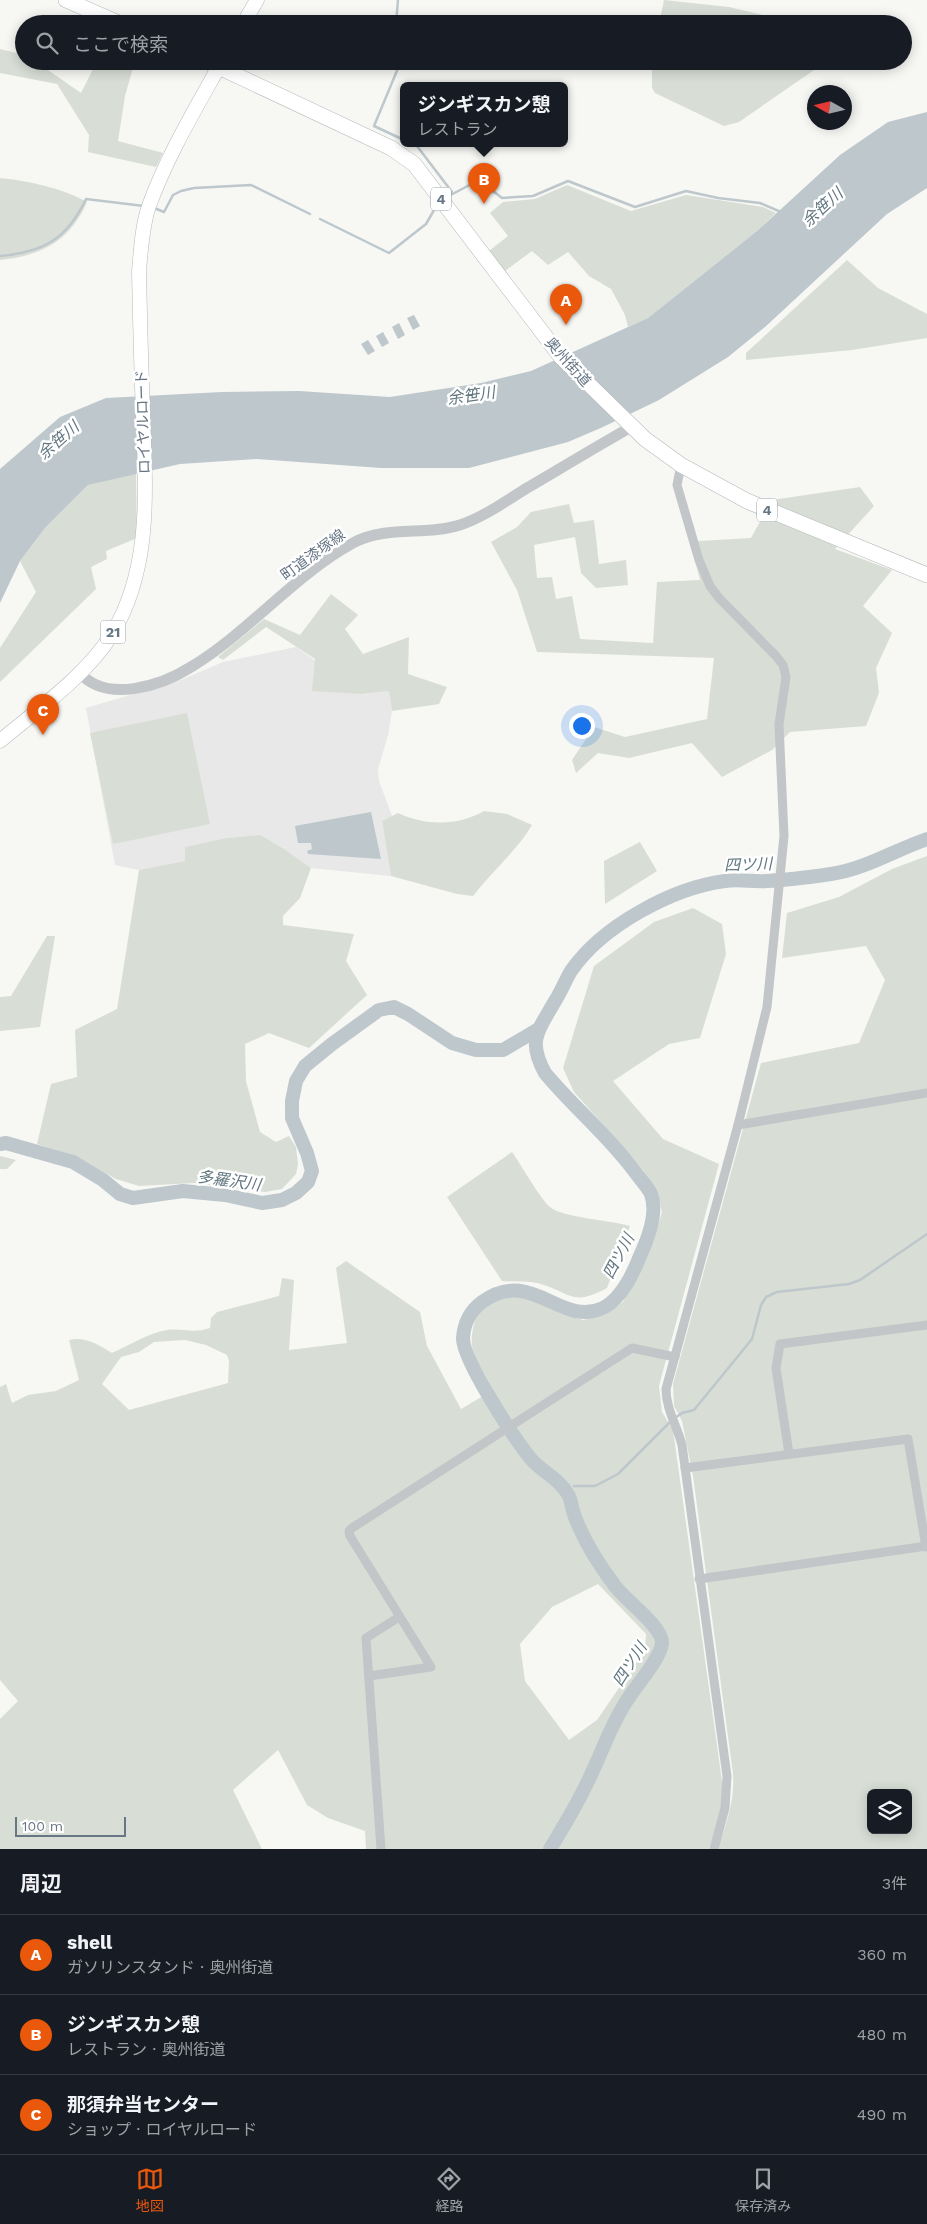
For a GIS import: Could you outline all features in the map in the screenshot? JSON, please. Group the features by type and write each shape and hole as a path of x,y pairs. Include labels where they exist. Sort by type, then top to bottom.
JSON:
{"highway":[{"path":"66,0 100,15"},
{"name":"奥州街道","path":"230,70 391,148 414,164 561,357 626,423 681,465 719,487 777,515 927,575"}],"main road":[{"path":"248,15 257,0"},
{"name":"ロイヤルロード","path":"0,741 80,672 112,634 131,592 142,550 145,480 139,271 142,238 148,207 213,70"}],"street":[{"name":"町道漆塚線","path":"80,672 94,685 122,689 137,688 174,676 200,661 325,561 354,543 377,534 447,528 468,522 626,423"},
{"path":"681,465 677,485 699,560 710,586 783,665 786,677 779,724 779,759 784,836 783,855 767,1007 738,1125 666,1389 666,1399 677,1426 685,1468 727,1780 726,1808 716,1848"},
{"path":"738,1125 927,1093"},
{"path":"789,1454 776,1368 780,1344 927,1325"},
{"path":"368,1676 430,1667 349,1531 632,1348 675,1357"},
{"path":"685,1468 908,1439 926,1547 699,1578"},
{"path":"381,1849 366,1638 399,1617"}],"shaded area":[{"path":"664,0 729,7 763,15 661,15"},
{"path":"0,49 15,53 15,70 48,70 81,93 92,70 132,70 125,96 118,141 163,153 156,167 88,152 89,135 57,84 0,73"},
{"path":"652,70 814,70 739,122 724,126 655,93 652,88"},
{"path":"0,178 45,186 87,202 72,227 52,244 28,255 0,260"},
{"path":"567,185 631,211 686,195 763,207 776,213 757,231 648,318 628,327 625,315 611,289 589,276 568,252 548,265 532,251 505,271 489,251 508,236 490,213 503,202 535,199"},
{"path":"847,260 878,288 927,314 927,338 852,350 746,360 746,353"},
{"path":"136,473 137,538 106,551 107,559 91,567 96,589 0,682 0,648 36,592 20,561 45,528 88,485"},
{"path":"860,487 874,506 835,549 892,570 863,606 892,633 876,668 879,693 866,726 790,732 772,750 722,777 692,743 629,758 598,753 576,773 572,760 594,727 625,737 707,719 714,658 537,652 517,590 491,542 517,527 531,512 569,504 574,523 594,520 599,564 626,560 628,585 596,588 581,573 575,537 534,545 537,578 552,577 556,599 572,596 580,639 653,643 657,582 700,580 691,545 699,541 751,538 772,500"},
{"path":"331,594 358,615 345,629 363,654 409,637 408,674 447,687 439,704 392,711 389,691 362,694 312,691 315,659 266,627 223,660 218,657 264,619 300,635"},
{"path":"296,647 362,694 389,691 392,711 388,735 378,769 379,781 392,816 382,821 391,876 311,868 282,847 259,835 226,838 186,847 185,861 139,870 115,865 86,708 181,680 223,662"},
{"path":"187,713 210,824 113,844 90,733"},
{"path":"484,811 507,814 532,825 519,844 473,896 457,894 391,876 382,821 398,813 431,822 453,822"},
{"path":"260,835 283,848 311,868 300,898 283,916 283,925 354,934 346,961 367,995 309,1048 269,1033 245,1044 246,1081 260,1132 276,1142 289,1136 296,1147 298,1164 296,1174 282,1189 265,1192 194,1183 139,1186 116,1179 75,1156 37,1144 51,1084 77,1077 75,1030 117,1009 139,870 185,861 185,847 226,838"},
{"path":"640,842 657,871 605,904 604,861"},
{"path":"927,856 927,1849 718,1849 733,1794 733,1774 693,1476 682,1421 674,1406 673,1384 761,1063 859,1043 885,980 866,946 782,958 787,913 839,897 892,869"},
{"path":"693,908 722,924 726,954 700,1038 669,1044 613,1081 663,1139 719,1164 659,1386 662,1412 673,1430 722,1781 722,1810 709,1849 366,1849 365,1831 328,1818 307,1805 278,1750 233,1790 262,1849 0,1849 0,1719 18,1701 0,1680 0,1387 6,1384 12,1403 28,1395 56,1391 79,1380 69,1340 86,1340 112,1353 146,1336 167,1330 198,1331 210,1328 211,1318 217,1312 279,1296 282,1278 294,1280 289,1350 347,1343 336,1268 346,1261 420,1312 427,1346 461,1409 493,1390 477,1362 472,1347 473,1327 477,1314 491,1303 512,1295 536,1298 558,1312 583,1320 605,1315 623,1302 654,1240 662,1212 655,1187 634,1159 574,1092 563,1068 594,966 654,922","holes":["185,1340 206,1345 227,1355 229,1361 228,1383 129,1410 102,1384 121,1357 139,1352 154,1342","598,1584 646,1634 645,1650 597,1720 569,1740 525,1681 520,1644 552,1607"]},
{"path":"47,936 55,936 40,1027 0,1031 0,997 11,996"},
{"path":"512,1152 546,1203 556,1211 630,1226 607,1288 585,1297 577,1297 537,1283 502,1281 447,1197"},
{"path":"0,1156 16,1160 7,1169 0,1169"}],"water":[{"name":"余笹川","path":"927,112 927,188 887,214 765,327 728,357 659,400 568,442 469,468 381,468 257,459 180,464 88,485 45,528 20,561 0,603 0,469 60,417 106,398 222,392 299,391 390,397 481,383 531,371 648,318 757,231 840,155 888,122"},
{"path":"414,315 420,326 413,330 407,318"},
{"path":"399,323 405,335 398,339 392,327"},
{"path":"383,332 389,343 382,347 376,336"},
{"path":"368,340 375,351 368,355 361,344"},
{"path":"371,812 381,859 308,854 307,851 312,849 311,843 298,843 295,826"}],"waterway":[{"path":"397,15 398,0"},
{"path":"397,70 374,126 400,138"},
{"path":"418,147 452,192"},
{"path":"445,198 479,180 502,198 533,196 568,181 635,207 686,191 718,198 760,203 781,212"},
{"path":"154,208 164,212 173,195 181,191 194,188 251,185 310,214"},
{"path":"0,256 29,251 42,247 52,241 71,224 86,199 144,206"},
{"path":"320,219 389,253 426,224 437,205"},
{"name":"四ツ川","path":"550,1849 580,1797 619,1713 654,1662 662,1643 656,1629 620,1592 604,1570 579,1526 569,1496 556,1480 531,1459 491,1400 465,1348 463,1338 466,1322 471,1313 482,1302 500,1293 516,1291 531,1293 573,1310 588,1312 603,1308 615,1299 630,1278 651,1226 653,1217 651,1194 614,1146 545,1073 537,1052 537,1036 571,971 584,954 619,925 661,901 704,885 725,881 783,880 844,872 927,839"},
{"name":"多羅沢川","path":"0,1144 6,1143 73,1162 103,1180 120,1194 133,1198 183,1191 225,1195 262,1203 282,1200 296,1193 308,1182 312,1171 307,1153 292,1118 292,1101 296,1081 305,1066 379,1010 394,1007 452,1043 476,1050 503,1050 537,1030"},
{"path":"675,1418 682,1413 694,1410 752,1339 761,1305 766,1297 777,1292 849,1284 860,1280 927,1234"},
{"path":"574,1486 595,1486 618,1474 670,1422"}],"place":[{"name":"ジンギスカン憩","path":"484,204"},
{"name":"shell","path":"566,325"},
{"name":"那須弁当センター","path":"43,735"}]}
